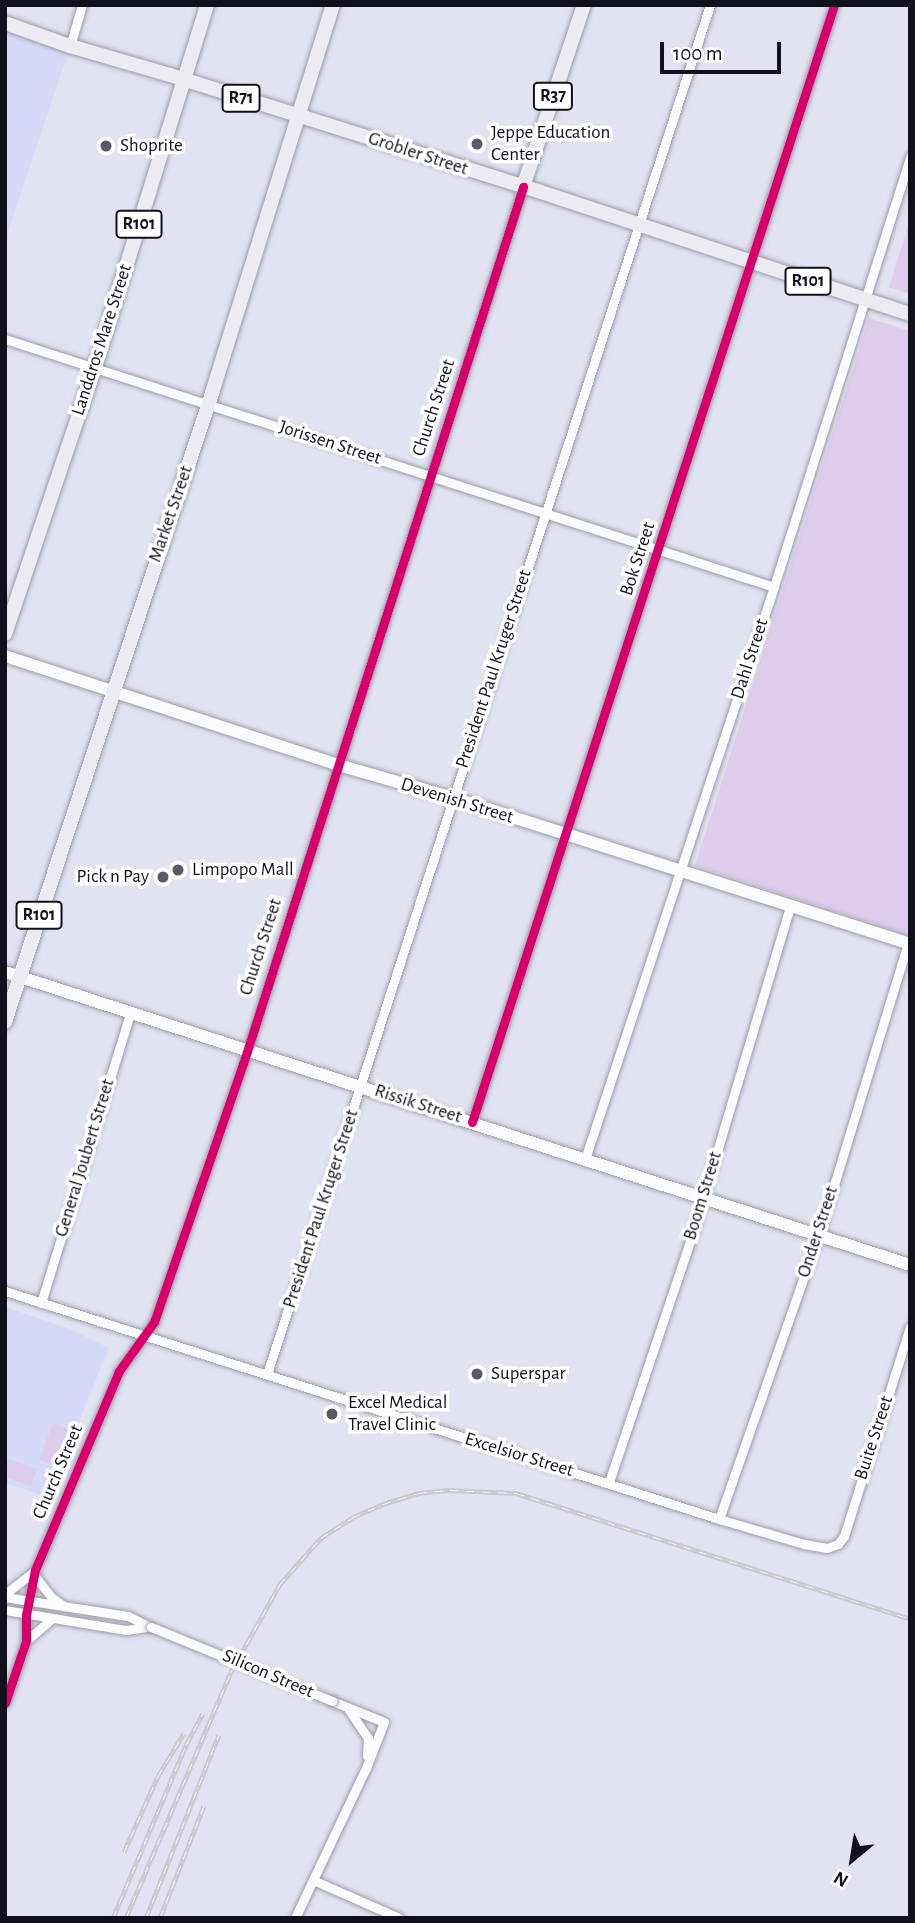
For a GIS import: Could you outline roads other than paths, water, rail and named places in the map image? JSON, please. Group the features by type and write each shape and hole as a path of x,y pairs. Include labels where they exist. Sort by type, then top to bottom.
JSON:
{"main road":[{"name":"Landdros Mare Street","path":"5,635 94,368 207,5"},
{"name":"Market Street","path":"5,1022 12,974 112,692 208,404 333,5"},
{"name":"Church Street","path":"523,187 583,5"},
{"name":"Grobler Street","path":"5,23 70,46 184,79 523,187 910,314"},
{"name":"Devenish Street","path":"5,656 338,765 453,798 909,944"},
{"name":"Rissik Street","path":"12,974 362,1085 910,1265"}],"street":[{"path":"70,46 82,5"},
{"name":"President Paul Kruger Street","path":"268,1374 710,5"},
{"name":"Bok Street","path":"472,1122 834,5"},
{"name":"Dahl Street","path":"584,1158 774,587 910,157"},
{"name":"Church Street","path":"5,1703 26,1641 26,1615 35,1572 119,1371 133,1348 146,1336 164,1296 247,1049 523,187"},
{"name":"Jorissen Street","path":"5,339 660,548 774,587"},
{"name":"Boom Street","path":"610,1482 703,1197 790,906"},
{"name":"Onder Street","path":"719,1519 819,1234 909,944"},
{"name":"General Joubert Street","path":"41,1303 130,1013"},
{"name":"Excelsior Street","path":"5,1291 719,1519 804,1544 834,1547"},
{"name":"Buite Street","path":"834,1547 844,1536 910,1327"},
{"path":"35,1572 47,1592 66,1607"},
{"name":"Church Street","path":"5,1595 35,1572"},
{"name":"Silicon Street","path":"5,1595 128,1616 384,1723 366,1768"},
{"path":"5,1610 126,1630 150,1627"},
{"name":"Church Street","path":"26,1641 51,1619"},
{"path":"295,1918 366,1768 368,1738 358,1719 346,1707"},
{"path":"313,1881 399,1918"}],"railway":[{"path":"126,1918 231,1672 280,1584 321,1538 353,1517 383,1504 419,1493 450,1490 516,1493 910,1619"},
{"path":"113,1918 186,1745 203,1713"},
{"path":"124,1852 158,1776 184,1733"},
{"path":"146,1918 219,1735"},
{"path":"160,1918 204,1806"}],"place":[{"name":"Jeppe Education Center","path":"477,144"},
{"name":"Shoprite","path":"106,146"},
{"name":"Limpopo Mall","path":"178,870"},
{"name":"Pick n Pay","path":"163,877"},
{"name":"Superspar","path":"477,1374"},
{"name":"Excel Medical Travel Clinic","path":"332,1414"}]}
